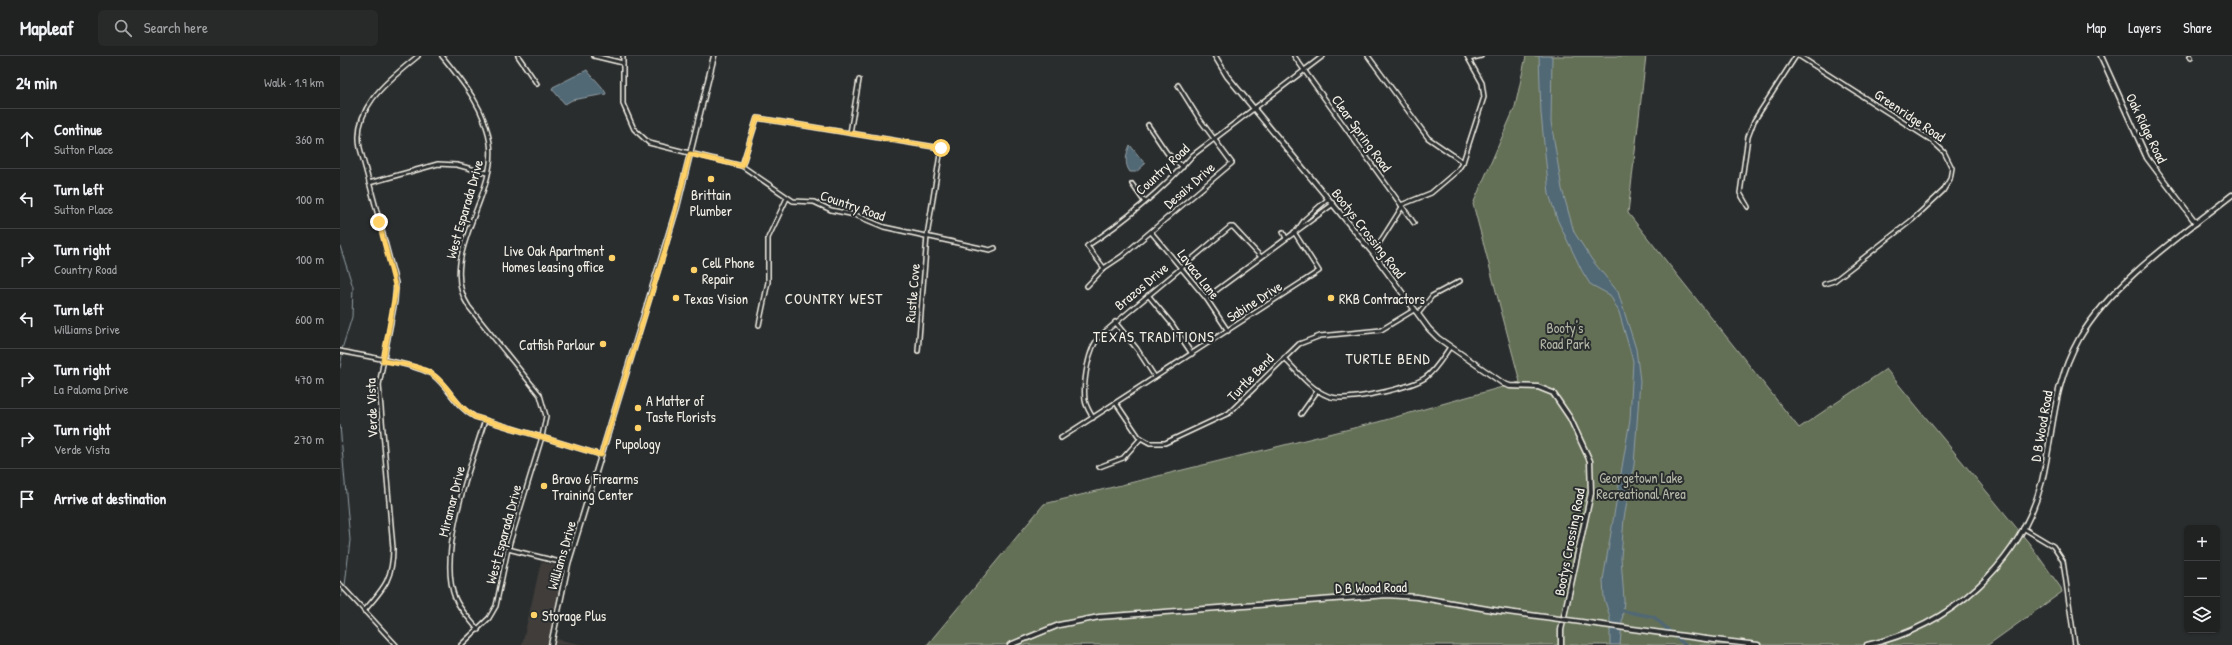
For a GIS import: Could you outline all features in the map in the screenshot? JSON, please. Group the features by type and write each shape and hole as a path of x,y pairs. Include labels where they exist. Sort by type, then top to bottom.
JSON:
{"main road":[{"name":"Williams Drive","path":"551,645 568,564 665,250 714,56"},
{"name":"Bootys Crossing Road","path":"1215,56 1227,76 1373,253 1414,310 1433,333 1450,347 1507,385 1538,387 1553,393 1570,418 1586,451 1591,470 1591,493 1561,630 1561,645"},
{"name":"Oak Ridge Road","path":"2101,56 2147,158 2196,223"},
{"name":"D B Wood Road","path":"1867,645 1893,638 1925,625 1970,595 2005,557 2023,528 2042,482 2059,385 2078,341 2096,313 2116,290 2232,194"},
{"name":"D B Wood Road","path":"1010,645 1059,625 1099,617 1345,597 1387,595 1417,597 1493,610 1758,645"}],"street":[{"name":"Verde Vista","path":"364,611 386,586 392,566 393,548 379,394 383,361 396,289 358,142 359,125 375,94 418,56"},
{"name":"West Esparada Drive","path":"442,56 464,84 479,107 490,141 490,157 487,173 460,263 459,284 469,307 540,395 546,416 542,437 508,550 496,606 489,618 461,645"},
{"path":"518,56 537,84"},
{"path":"594,56 623,63"},
{"name":"Country Road","path":"623,56 623,104 627,117 634,129 649,143 742,166 788,198 800,202 814,202 831,210 855,215 884,227 990,250 995,248"},
{"name":"Clear Spring Road","path":"1294,56 1304,72 1414,223"},
{"name":"Country Road","path":"1104,268 1087,246 1144,201 1183,167 1193,155 1253,108 1304,72 1323,56"},
{"path":"1368,56 1428,138 1463,162"},
{"path":"1373,253 1401,206 1431,193 1457,171 1463,162 1484,97 1482,83 1468,58 1482,56"},
{"path":"1748,207 1740,192 1749,132 1754,121 1798,56"},
{"name":"Greenridge Road","path":"1798,56 1931,140 1944,152 1952,168 1946,187 1912,220 1834,282 1824,284"},
{"path":"742,166 757,118 850,133 859,80"},
{"name":"Desaix Drive","path":"1087,286 1104,268 1151,232 1232,163 1214,140 1178,85"},
{"path":"1148,125 1167,154 1183,167"},
{"name":"Rustle Cove","path":"850,133 941,148 927,236 918,351"},
{"path":"369,183 438,164 458,165 487,173"},
{"path":"1132,184 1144,201"},
{"path":"759,325 768,282 768,238 788,198"},
{"path":"1298,229 1305,219 1328,199"},
{"path":"1206,298 1333,204"},
{"name":"Brazos Drive","path":"1093,418 1086,405 1085,395 1091,350 1095,341 1115,322 1226,230 1233,227 1261,257"},
{"name":"Lavaca Lane","path":"1151,232 1206,298 1228,331"},
{"path":"1283,232 1286,238"},
{"name":"Sabine Drive","path":"1061,438 1319,271 1294,232"},
{"path":"1418,314 1432,296 1460,281"},
{"path":"1148,295 1173,325 1192,354"},
{"name":"Turtle Bend","path":"1141,438 1155,444 1165,443 1224,417 1234,410 1294,347 1310,338 1381,330 1414,310"},
{"path":"1115,322 1137,349 1155,377"},
{"path":"1284,358 1318,390 1333,397 1348,399 1417,382 1432,371 1450,347"},
{"path":"340,351 418,368 439,380 465,411 485,420 601,455"},
{"path":"1301,414 1318,390"},
{"path":"1099,467 1123,458 1141,438 1132,429 1116,403"},
{"name":"Miramar Drive","path":"478,630 460,608 453,592 451,551 455,520 485,420"},
{"path":"2023,528 2053,546 2063,561 2075,645"},
{"path":"508,550 568,564"},
{"path":"340,584 396,645"}],"shaded area":[{"path":"541,562 568,568 552,638 584,645 522,645"}],"green space":[{"name":"Georgetown Lake Recreational Area","path":"1526,56 1646,56 1628,213 1799,428 1886,369 2029,543 2061,588 2062,592 1988,645 927,645 1044,504 1378,422 1520,382 1473,204 1515,107"}],"water":[{"path":"1539,56 1552,56 1551,122 1562,189 1574,232 1592,260 1618,292 1636,349 1640,381 1634,465 1624,518 1621,558 1624,600 1620,645 1610,645 1610,617 1604,598 1603,580 1630,420 1633,361 1619,312 1610,295 1590,284 1582,271 1557,219 1549,194 1541,113"},
{"path":"587,70 606,94 572,100 565,104 552,89 553,87"},
{"path":"1130,145 1145,164 1136,172 1130,172 1126,162 1127,152"}],"waterway":[{"path":"340,246 353,287 352,317 342,349"},
{"path":"340,368 342,356"},
{"path":"340,425 350,540 345,586"},
{"path":"340,597 343,591"},
{"path":"1619,610 1654,617 1685,645"}],"place":[{"name":"Brittain Plumber","path":"711,179"},
{"name":"Live Oak Apartment Homes leasing office","path":"612,258"},
{"name":"Cell Phone Repair","path":"694,270"},
{"name":"Texas Vision","path":"676,298"},
{"name":"RKB Contractors","path":"1331,298"},
{"name":"Catfish Parlour","path":"603,344"},
{"name":"A Matter of Taste Florists","path":"638,408"},
{"name":"Pupology","path":"638,428"},
{"name":"Bravo 6 Firearms Training Center","path":"544,486"},
{"name":"Storage Plus","path":"534,615"}],"district":[{"name":"COUNTRY WEST","path":"834,298"},
{"name":"TEXAS TRADITIONS","path":"1154,336"},
{"name":"TURTLE BEND","path":"1388,358"}],"route":[{"path":"379,222 396,283 395,301 383,361 418,368 434,376 461,408 475,417 601,455 665,250 690,154 742,166 757,118 941,148"}],"park label":[{"name":"Booty's Road Park","path":"1565,336"}]}
